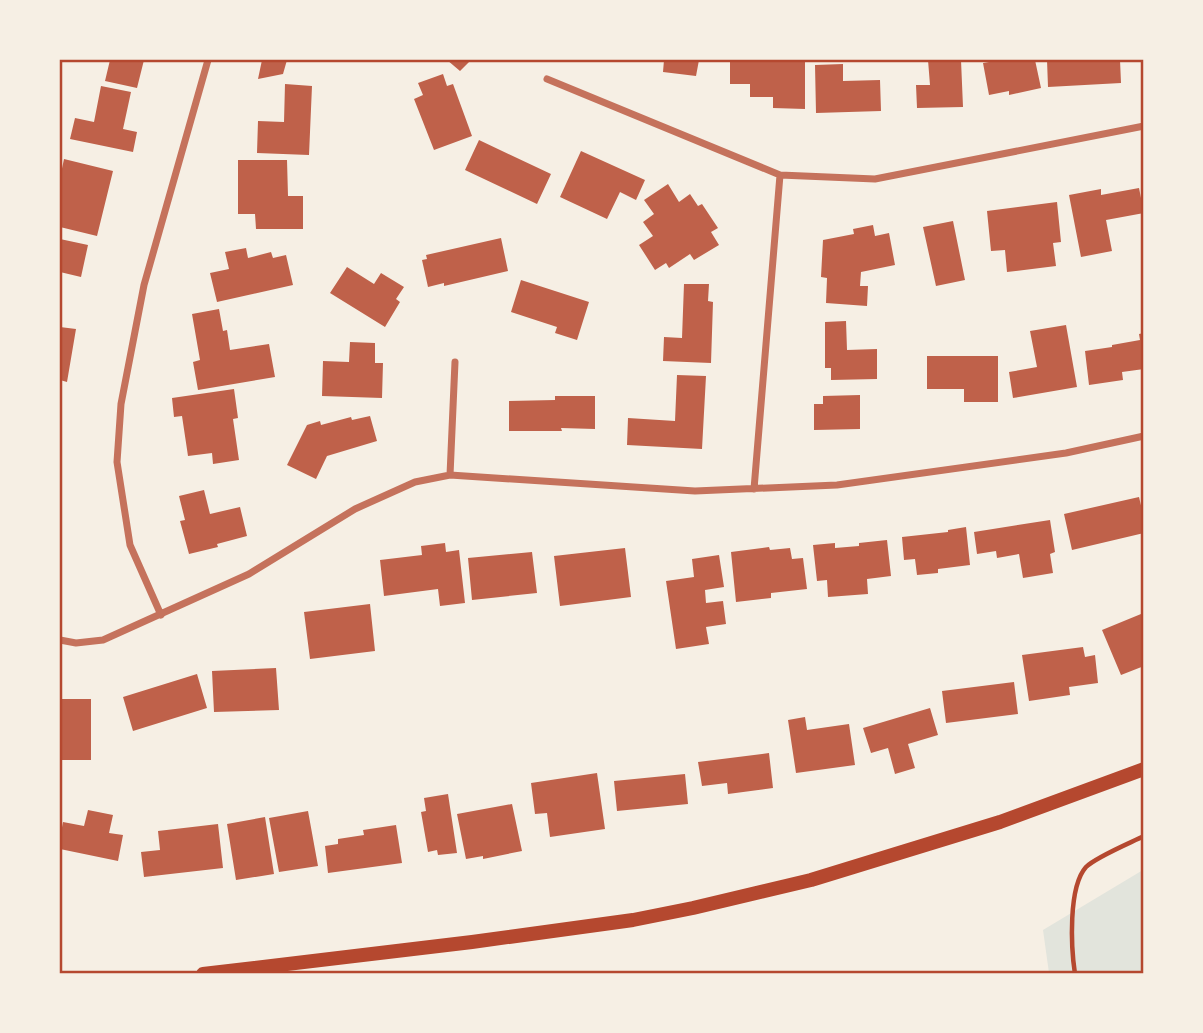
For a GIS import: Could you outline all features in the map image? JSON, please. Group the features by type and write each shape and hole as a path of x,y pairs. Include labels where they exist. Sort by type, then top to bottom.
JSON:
{"main road":[{"path":"203,974 472,942 633,920 693,908 811,880 1000,822 1143,768"}],"street":[{"path":"161,615 130,545 117,462 121,404 144,285 208,60"},
{"path":"547,79 780,176 875,179 1143,126"},
{"path":"754,489 780,176"},
{"path":"450,475 455,362"},
{"path":"60,640 76,643 103,640 249,574 355,509 415,482 450,475 695,491 754,489 851,483 1066,453 1143,436"}],"path":[{"path":"1075,974 1073,906 1077,885 1086,868 1143,836"}],"shaded area":[{"path":"1143,870 1143,973 1049,973 1043,930"}],"building":[{"path":"110,60 144,60 137,88 105,81"},
{"path":"262,60 287,60 283,74 258,79"},
{"path":"447,60 471,60 460,71"},
{"path":"664,60 699,60 696,76 663,72"},
{"path":"730,60 805,60 805,109 773,108 773,97 750,97 750,84 730,84"},
{"path":"928,60 961,60 963,107 917,108 916,85 930,85"},
{"path":"1035,60 1041,88 1009,95 1009,91 989,95 983,63"},
{"path":"1047,60 1120,60 1121,83 1048,87"},
{"path":"843,64 843,81 880,80 881,111 816,113 815,65"},
{"path":"443,74 447,86 453,84 472,136 434,150 414,99 423,95 418,83"},
{"path":"285,84 312,86 309,155 257,153 258,121 284,122"},
{"path":"101,86 131,92 123,129 137,132 133,152 70,139 75,118 94,122"},
{"path":"479,140 551,174 537,204 465,170"},
{"path":"581,151 645,180 636,200 620,192 607,219 560,197"},
{"path":"64,159 113,171 97,236 60,227 60,178"},
{"path":"238,160 287,160 288,196 303,196 303,229 256,229 255,214 238,214"},
{"path":"668,184 679,202 690,194 698,206 702,204 718,228 711,232 719,245 694,260 690,254 669,268 666,263 655,270 639,245 653,236 643,222 654,214 644,200"},
{"path":"1139,188 1144,213 1106,220 1112,251 1081,257 1069,195 1101,189 1101,195"},
{"path":"1057,202 1061,242 1053,243 1056,266 1007,272 1005,250 991,251 987,211"},
{"path":"953,221 965,280 936,286 923,227"},
{"path":"873,225 875,236 889,233 895,265 861,272 860,286 868,286 867,306 826,303 827,278 821,277 823,240 854,234 853,229"},
{"path":"501,238 508,271 444,286 444,283 428,287 422,260 427,259 426,255"},
{"path":"60,239 88,245 81,277 60,272"},
{"path":"246,248 248,258 271,252 273,258 286,255 293,285 217,302 210,273 229,269 225,252"},
{"path":"347,267 374,284 381,273 404,287 396,299 400,302 385,327 330,293"},
{"path":"521,280 589,302 577,340 555,333 557,327 511,312"},
{"path":"684,284 709,284 708,301 713,302 711,363 663,361 664,337 682,338"},
{"path":"219,309 223,331 227,330 230,350 269,344 275,377 198,390 193,362 200,360 192,314"},
{"path":"846,321 847,350 877,349 877,379 831,380 831,368 825,368 825,322"},
{"path":"1066,325 1077,387 1013,398 1009,372 1037,367 1030,331"},
{"path":"60,327 76,329 67,382 60,380"},
{"path":"1144,333 1144,369 1122,372 1123,380 1089,385 1085,351 1140,340 1139,334"},
{"path":"350,342 375,343 375,363 383,363 382,398 322,396 323,361 349,362"},
{"path":"927,356 998,356 998,402 964,402 964,389 927,389"},
{"path":"677,375 706,376 702,449 627,445 628,418 675,421"},
{"path":"234,389 238,418 233,419 239,460 213,464 212,453 188,456 182,416 174,417 172,398"},
{"path":"860,395 860,429 814,430 814,404 823,404 823,396"},
{"path":"555,396 595,396 595,429 509,431 509,401 555,400"},
{"path":"370,416 377,441 327,456 316,479 287,465 307,425 320,421 321,425 351,417 352,420"},
{"path":"204,490 210,514 240,507 247,536 189,554 180,521 185,520 179,496"},
{"path":"1139,497 1144,533 1072,550 1064,514"},
{"path":"1050,520 1055,552 1050,554 1053,573 1023,578 1019,554 997,558 996,551 977,554 974,532"},
{"path":"966,527 970,565 917,575 915,559 904,560 902,537 948,532"},
{"path":"887,540 891,576 867,579 868,594 828,597 827,580 817,581 813,545 835,543 835,548"},
{"path":"445,543 446,552 459,550 465,603 440,606 438,589 384,596 380,560 422,555 421,546"},
{"path":"769,547 770,550 790,548 792,559 803,558 807,589 771,593 771,598 736,602 731,552"},
{"path":"625,548 631,597 560,606 554,556"},
{"path":"532,552 537,593 472,600 468,558"},
{"path":"719,555 724,587 705,590 706,603 723,601 726,624 706,627 709,644 676,649 666,581 694,577 692,559"},
{"path":"370,604 375,651 310,659 304,612"},
{"path":"1141,614 1144,620 1144,666 1121,675 1102,630"},
{"path":"1083,647 1085,657 1095,655 1098,683 1069,687 1070,695 1029,701 1022,655"},
{"path":"276,668 279,710 214,712 212,671"},
{"path":"197,674 207,708 133,731 123,697"},
{"path":"1014,682 1018,714 946,723 942,691"},
{"path":"60,699 91,699 91,760 60,760"},
{"path":"930,708 938,735 908,744 915,768 895,774 888,748 871,753 863,728"},
{"path":"805,717 807,730 849,724 855,765 796,773 788,720"},
{"path":"769,753 773,788 728,794 727,783 702,786 698,762"},
{"path":"597,773 605,829 550,837 547,813 535,814 531,783"},
{"path":"685,774 688,804 617,811 614,781"},
{"path":"448,794 457,853 438,855 437,850 428,852 421,812 426,811 424,798"},
{"path":"512,804 522,851 483,859 483,856 466,859 457,814"},
{"path":"88,810 113,815 109,833 123,835 118,861 60,849 63,822 84,826"},
{"path":"308,811 318,866 279,872 269,818"},
{"path":"265,817 274,874 236,880 227,824"},
{"path":"218,824 223,868 144,877 141,852 160,850 158,831"},
{"path":"396,825 402,863 328,873 325,846 338,844 338,839 364,835 363,830"}]}
